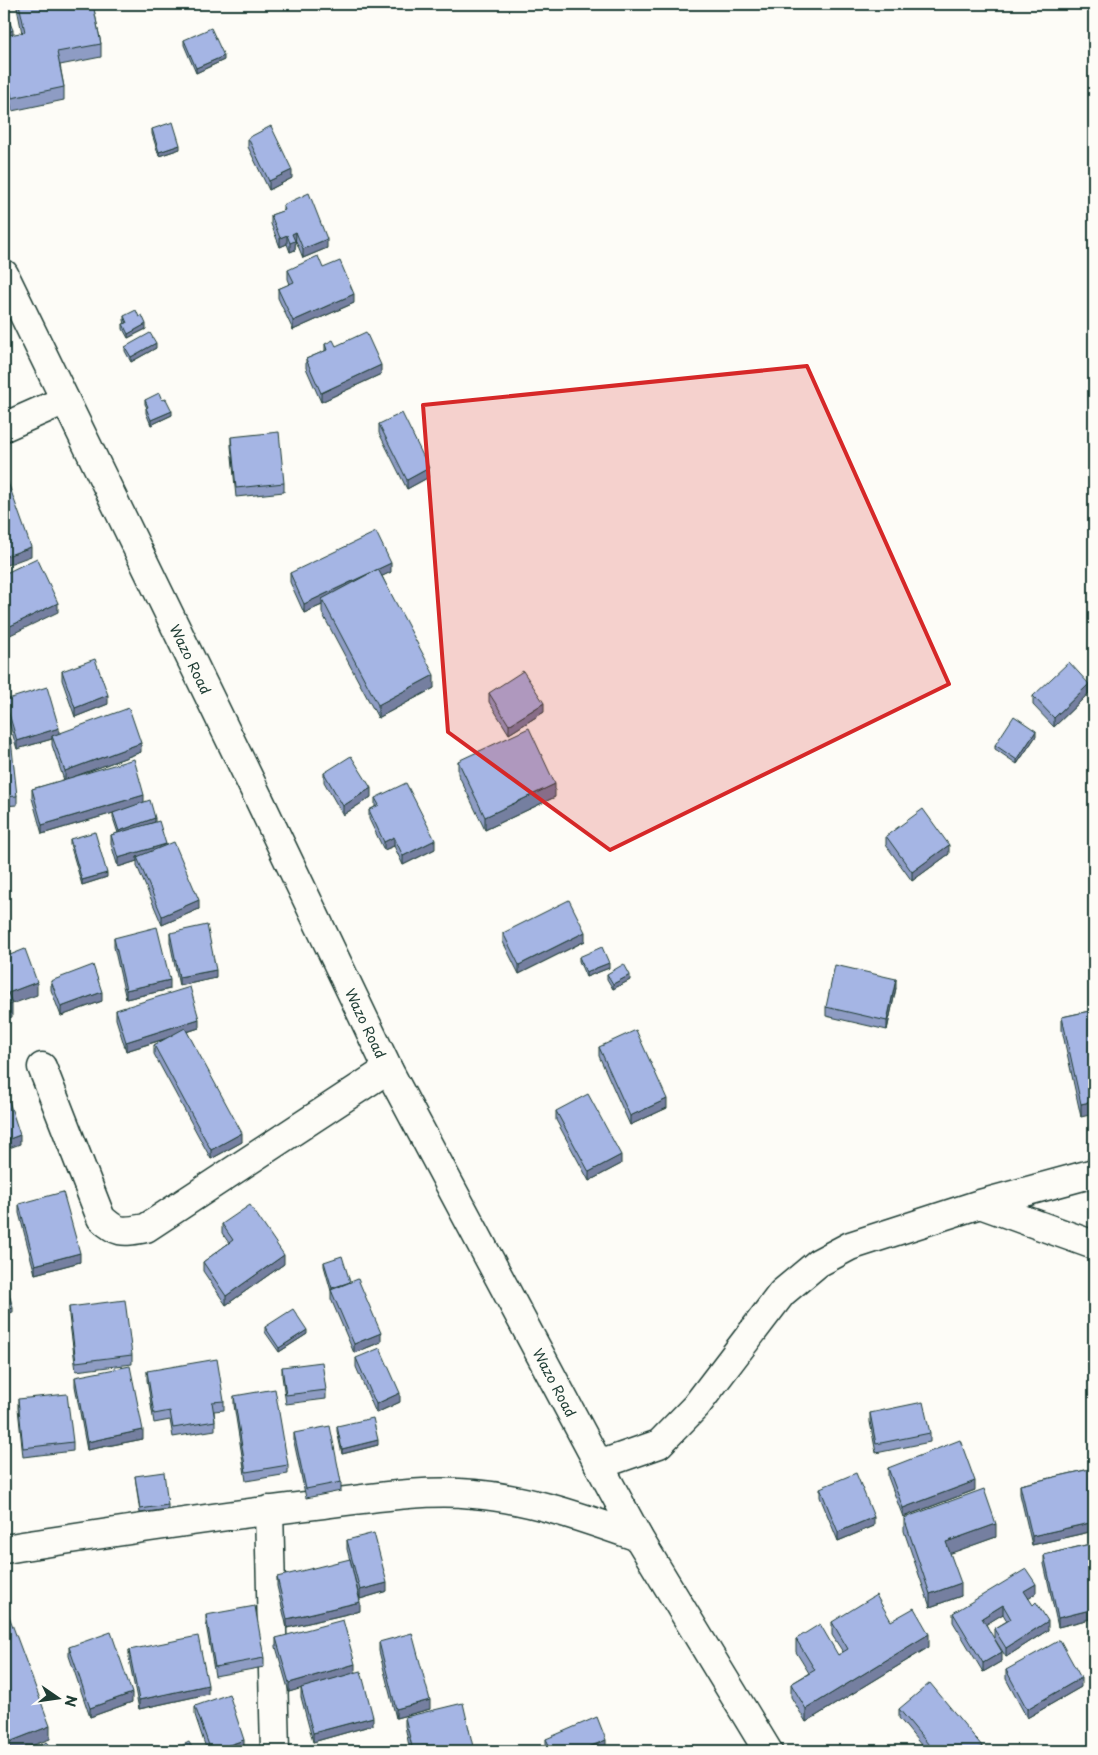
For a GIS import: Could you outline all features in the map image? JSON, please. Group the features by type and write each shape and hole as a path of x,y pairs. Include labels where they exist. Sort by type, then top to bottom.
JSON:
{"street":[{"name":"Wazo Road","path":"4,274 254,788 388,1069 638,1537 768,1751"},
{"path":"4,427 65,400"},
{"path":"42,1067 101,1218 112,1228 126,1231 146,1228 388,1069"},
{"path":"599,1465 659,1444 696,1406 782,1293 818,1263 850,1246 980,1204 1094,1174"},
{"path":"980,1204 1094,1245"},
{"path":"4,1549 269,1510 431,1491 511,1498 551,1507 638,1537"},
{"path":"269,1510 275,1751"}],"highlighted area":[{"path":"807,366 949,684 610,850 448,732 423,405"}],"building":[{"path":"19,4 93,4 101,44 57,52 64,87 12,98 4,55 4,36 25,32"},
{"path":"4,9 13,30 4,34"},
{"path":"211,28 224,56 196,68 184,40"},
{"path":"173,122 180,145 159,152 152,129"},
{"path":"271,126 292,170 269,181 248,138"},
{"path":"309,193 327,239 303,249 296,232 292,234 295,241 290,243 287,235 280,238 271,215 285,210 283,205"},
{"path":"318,256 323,268 340,261 354,294 293,321 278,289 294,282 288,270"},
{"path":"136,310 139,317 142,315 146,324 128,334 123,324 127,323 124,316"},
{"path":"366,332 381,365 321,393 306,359 327,350 325,344 333,340 336,346"},
{"path":"150,333 156,343 131,357 125,347"},
{"path":"159,393 162,400 166,399 172,411 151,420 145,400"},
{"path":"402,413 429,468 407,480 379,424"},
{"path":"279,432 284,483 236,488 231,437"},
{"path":"4,474 31,547 4,557"},
{"path":"376,532 391,563 304,604 290,573"},
{"path":"37,558 58,603 4,629 4,574"},
{"path":"378,569 434,675 378,705 322,599"},
{"path":"95,659 108,695 75,708 62,671"},
{"path":"1069,662 1089,684 1054,718 1033,696"},
{"path":"523,671 544,703 509,725 489,693"},
{"path":"47,687 59,728 17,741 5,700"},
{"path":"129,708 141,743 65,771 52,736"},
{"path":"1014,716 1036,731 1017,760 995,745"},
{"path":"529,728 555,784 485,817 458,761"},
{"path":"4,739 11,739 17,796 4,797"},
{"path":"351,756 371,788 343,806 324,773"},
{"path":"134,759 144,795 42,825 32,789"},
{"path":"406,783 435,840 403,856 394,837 384,842 369,810 379,805 375,798"},
{"path":"150,800 155,818 119,831 113,813"},
{"path":"923,809 949,845 912,872 886,836"},
{"path":"159,821 166,844 118,858 111,835"},
{"path":"95,832 107,873 82,880 70,839"},
{"path":"174,842 199,900 162,916 137,857"},
{"path":"569,900 585,932 519,965 503,933"},
{"path":"207,925 216,970 179,977 170,933"},
{"path":"157,927 170,980 126,990 114,938"},
{"path":"4,938 10,955 25,949 37,982 8,993 12,1004 4,1007"},
{"path":"602,947 609,963 586,972 579,957"},
{"path":"624,964 630,975 613,984 607,974"},
{"path":"93,965 102,992 61,1007 51,981"},
{"path":"835,965 896,979 887,1021 826,1007"},
{"path":"190,987 199,1019 126,1042 116,1010"},
{"path":"1094,1010 1094,1101 1081,1104 1062,1017"},
{"path":"185,1028 242,1133 211,1150 154,1045"},
{"path":"636,1030 667,1099 630,1116 599,1047"},
{"path":"4,1086 20,1135 4,1141"},
{"path":"588,1094 621,1155 589,1172 556,1111"},
{"path":"63,1192 80,1253 35,1265 19,1204"},
{"path":"250,1205 284,1255 226,1296 203,1262 233,1240 222,1224"},
{"path":"342,1256 350,1282 332,1288 324,1262"},
{"path":"4,1276 13,1308 4,1311"},
{"path":"358,1279 381,1333 354,1344 331,1290"},
{"path":"125,1300 132,1355 76,1362 69,1307"},
{"path":"293,1309 307,1330 279,1348 265,1327"},
{"path":"380,1348 400,1393 376,1404 356,1358"},
{"path":"217,1359 224,1401 212,1402 215,1421 173,1428 170,1411 154,1414 147,1371"},
{"path":"322,1362 326,1390 286,1395 282,1367"},
{"path":"130,1366 143,1430 87,1442 75,1377"},
{"path":"275,1389 288,1465 246,1472 234,1396"},
{"path":"4,1394 5,1394 4,1426"},
{"path":"67,1394 73,1442 23,1448 18,1399"},
{"path":"923,1402 930,1433 876,1444 870,1413"},
{"path":"373,1418 378,1440 342,1449 337,1426"},
{"path":"330,1426 341,1482 306,1489 294,1433"},
{"path":"960,1440 975,1481 903,1508 888,1468"},
{"path":"1094,1468 1094,1522 1032,1536 1020,1485"},
{"path":"164,1472 168,1505 140,1509 135,1476"},
{"path":"856,1473 874,1517 838,1532 820,1488"},
{"path":"984,1489 996,1524 946,1542 961,1583 930,1594 904,1518"},
{"path":"374,1533 387,1583 360,1590 347,1540"},
{"path":"1094,1543 1094,1609 1058,1618 1044,1555"},
{"path":"350,1559 360,1602 287,1619 277,1577"},
{"path":"1026,1569 1036,1584 1024,1591 1033,1605 1036,1602 1048,1621 1006,1648 994,1629 1011,1619 1003,1605 982,1618 1002,1652 983,1663 953,1613"},
{"path":"876,1595 891,1621 914,1608 929,1634 806,1709 791,1684 815,1670 796,1639 820,1624 838,1655 848,1649 832,1622"},
{"path":"255,1606 264,1658 215,1667 206,1615"},
{"path":"6,1608 50,1726 4,1744 4,1609"},
{"path":"343,1620 355,1664 289,1683 276,1638"},
{"path":"111,1632 132,1693 90,1708 69,1647"},
{"path":"412,1633 430,1700 396,1709 379,1642"},
{"path":"198,1636 208,1685 139,1700 129,1650"},
{"path":"1060,1640 1081,1678 1027,1709 1006,1670"},
{"path":"361,1671 373,1717 313,1733 301,1688"},
{"path":"930,1683 982,1746 976,1751 934,1751 899,1709"},
{"path":"229,1694 244,1740 211,1751 195,1706"},
{"path":"463,1703 474,1751 413,1751 405,1717"},
{"path":"597,1717 606,1740 579,1751 552,1751 546,1739"},
{"path":"46,1742 54,1751 35,1751"},
{"path":"189,1742 194,1751 171,1751"}]}
